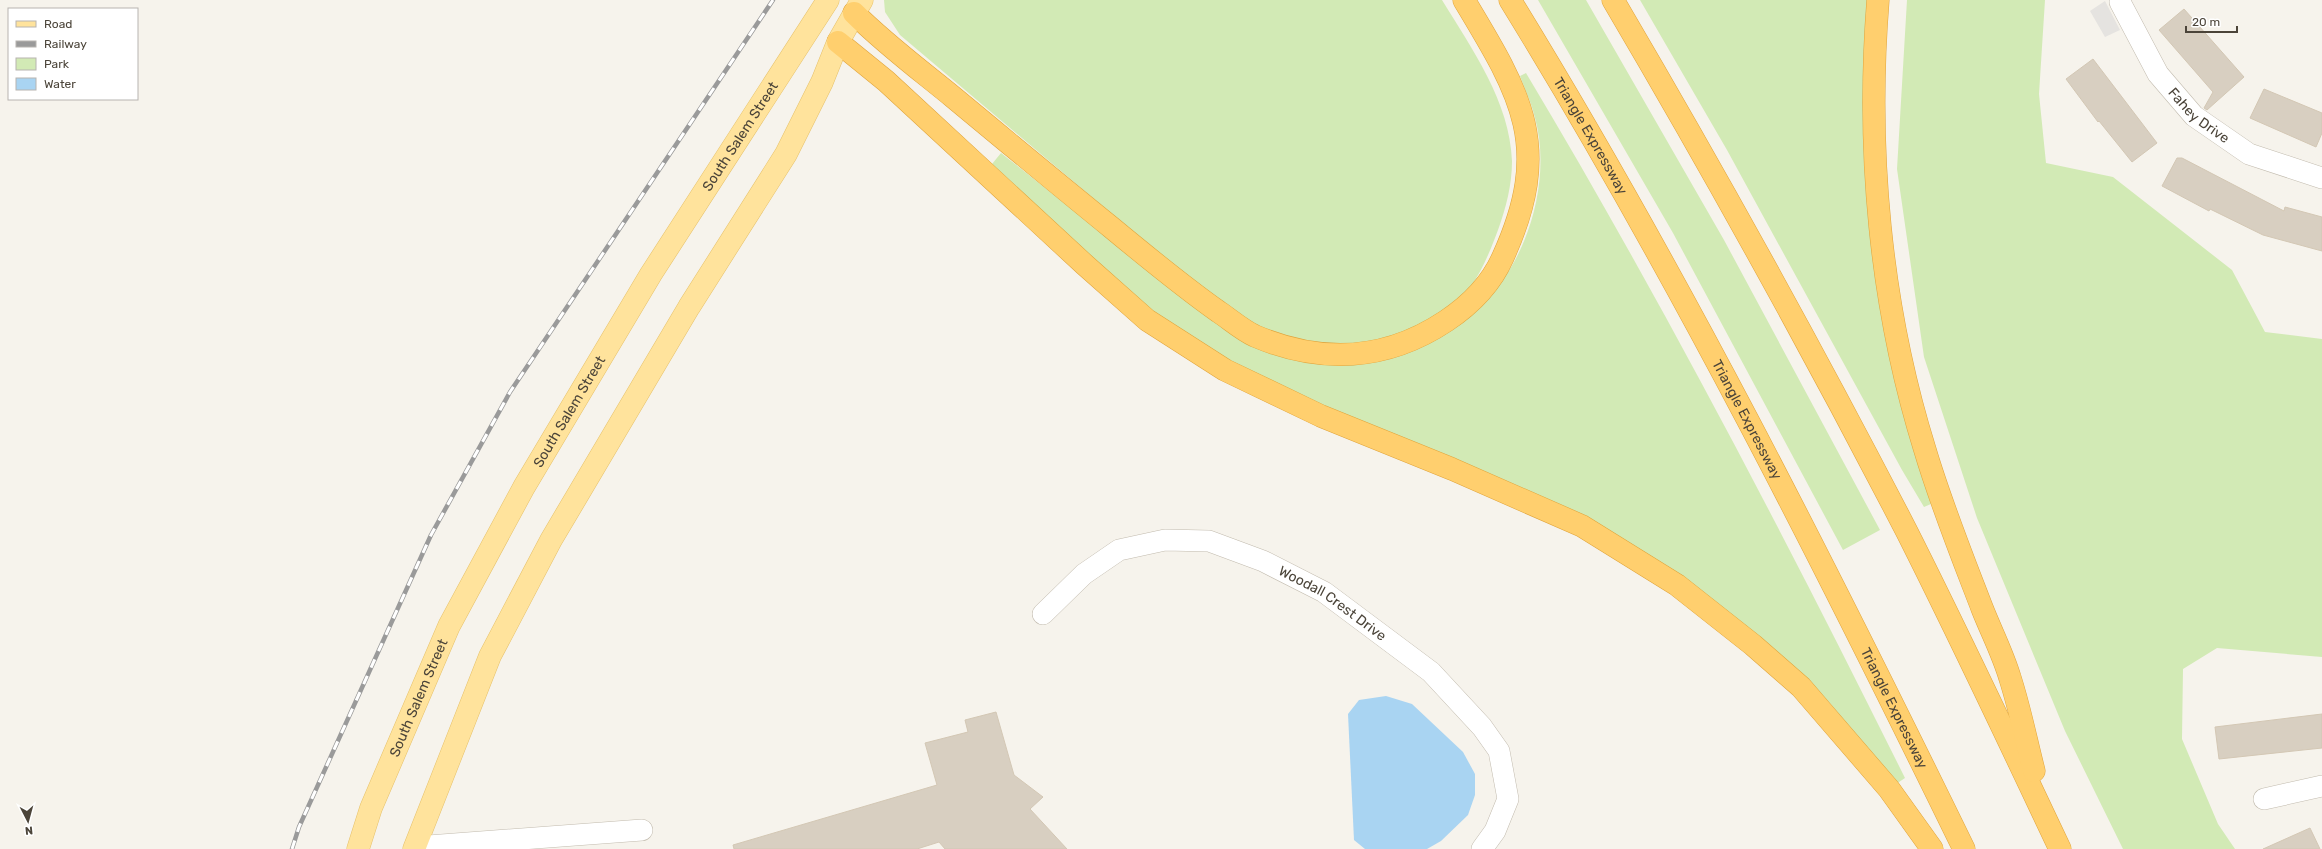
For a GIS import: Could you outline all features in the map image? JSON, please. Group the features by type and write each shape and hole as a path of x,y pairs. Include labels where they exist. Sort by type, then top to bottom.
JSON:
{"highway":[{"path":"858,7 1036,167 1193,294 1252,334 1301,350 1336,355 1369,353 1397,347 1424,336 1452,317 1475,298 1497,270 1516,229 1526,190 1529,152 1524,118 1511,81 1464,0"},
{"name":"Triangle Expressway","path":"1510,0 1630,204 1736,396 1835,586 1964,849"},
{"path":"1613,0 1742,224 1821,368 1907,533 2060,849"},
{"path":"1878,0 1874,51 1877,181 1886,279 1903,367 1924,448 1941,500 2010,678 2047,821"},
{"path":"838,42 886,81 1085,265 1147,320 1225,370 1308,409 1582,526 1677,585 1753,645 1801,687 1889,789 1932,849"}],"main road":[{"name":"South Salem Street","path":"358,849 371,808 448,626 524,487 651,274 828,0"},
{"path":"414,848 490,656 540,560 689,307 786,154 822,82 838,42 858,7 835,0"},
{"path":"814,22 838,42"}],"street":[{"name":"Fahey Drive","path":"2120,2 2158,74 2194,116 2249,154 2322,178"},
{"name":"Woodall Crest Drive","path":"1043,614 1084,574 1119,550 1165,540 1209,540 1263,561 1324,592 1431,672 1482,727 1499,751 1508,799 1495,831 1482,849"},
{"path":"2264,799 2322,786"},
{"path":"414,848 602,841 642,830"}],"green space":[{"path":"884,0 1442,0 1488,77 1497,97 1510,139 1512,170 1510,188 1504,213 1486,260 1470,288 1435,316 1418,326 1382,340 1362,344 1323,346 1303,343 1263,329 1226,307 1203,291 900,35 885,12"},
{"path":"1538,0 1586,0 1724,240 1880,530 1843,550 1673,233"},
{"path":"1640,0 1869,0 1906,423 1931,504 1924,507 1902,470 1727,150"},
{"path":"1907,0 2045,0 2039,94 2046,163 2113,177 2232,270 2265,332 2322,339 2322,657 2217,648 2183,669 2182,739 2218,824 2235,849 2123,849 2065,731 1977,518 1924,357 1897,169"},
{"path":"1526,73 1577,159 1675,334 1769,510 1905,778 1896,784 1829,702 1764,642 1694,587 1242,369 1142,304 992,164 1001,153 1171,289 1213,321 1246,343 1289,358 1311,363 1333,365 1357,364 1381,360 1404,354 1426,344 1446,333 1466,319 1499,285 1521,248 1535,205 1539,183 1540,161 1539,139 1535,118 1520,76"}],"shaded area":[{"path":"2105,1 2120,30 2105,37 2090,11"}],"water":[{"path":"1386,696 1412,704 1463,752 1475,774 1475,795 1468,815 1441,841 1427,849 1365,849 1354,840 1348,714 1359,700"}],"building":[{"path":"2184,9 2244,77 2207,110 2204,108 2213,92 2159,30"},
{"path":"2093,59 2157,143 2132,162 2099,121 2098,122 2066,79"},
{"path":"2264,89 2322,113 2322,133 2316,147 2250,118"},
{"path":"2177,158 2182,158 2284,211 2285,207 2322,217 2322,251 2263,235 2210,209 2209,211 2162,186"},
{"path":"996,712 1014,775 1043,797 1030,809 1067,849 945,849 939,842 917,849 734,849 733,845 937,785 925,743 968,732 965,720"},
{"path":"2322,714 2322,748 2219,759 2215,727"},
{"path":"2310,828 2320,849 2263,849"}],"railway":[{"path":"292,849 299,827 431,535 510,392 773,0"}]}
